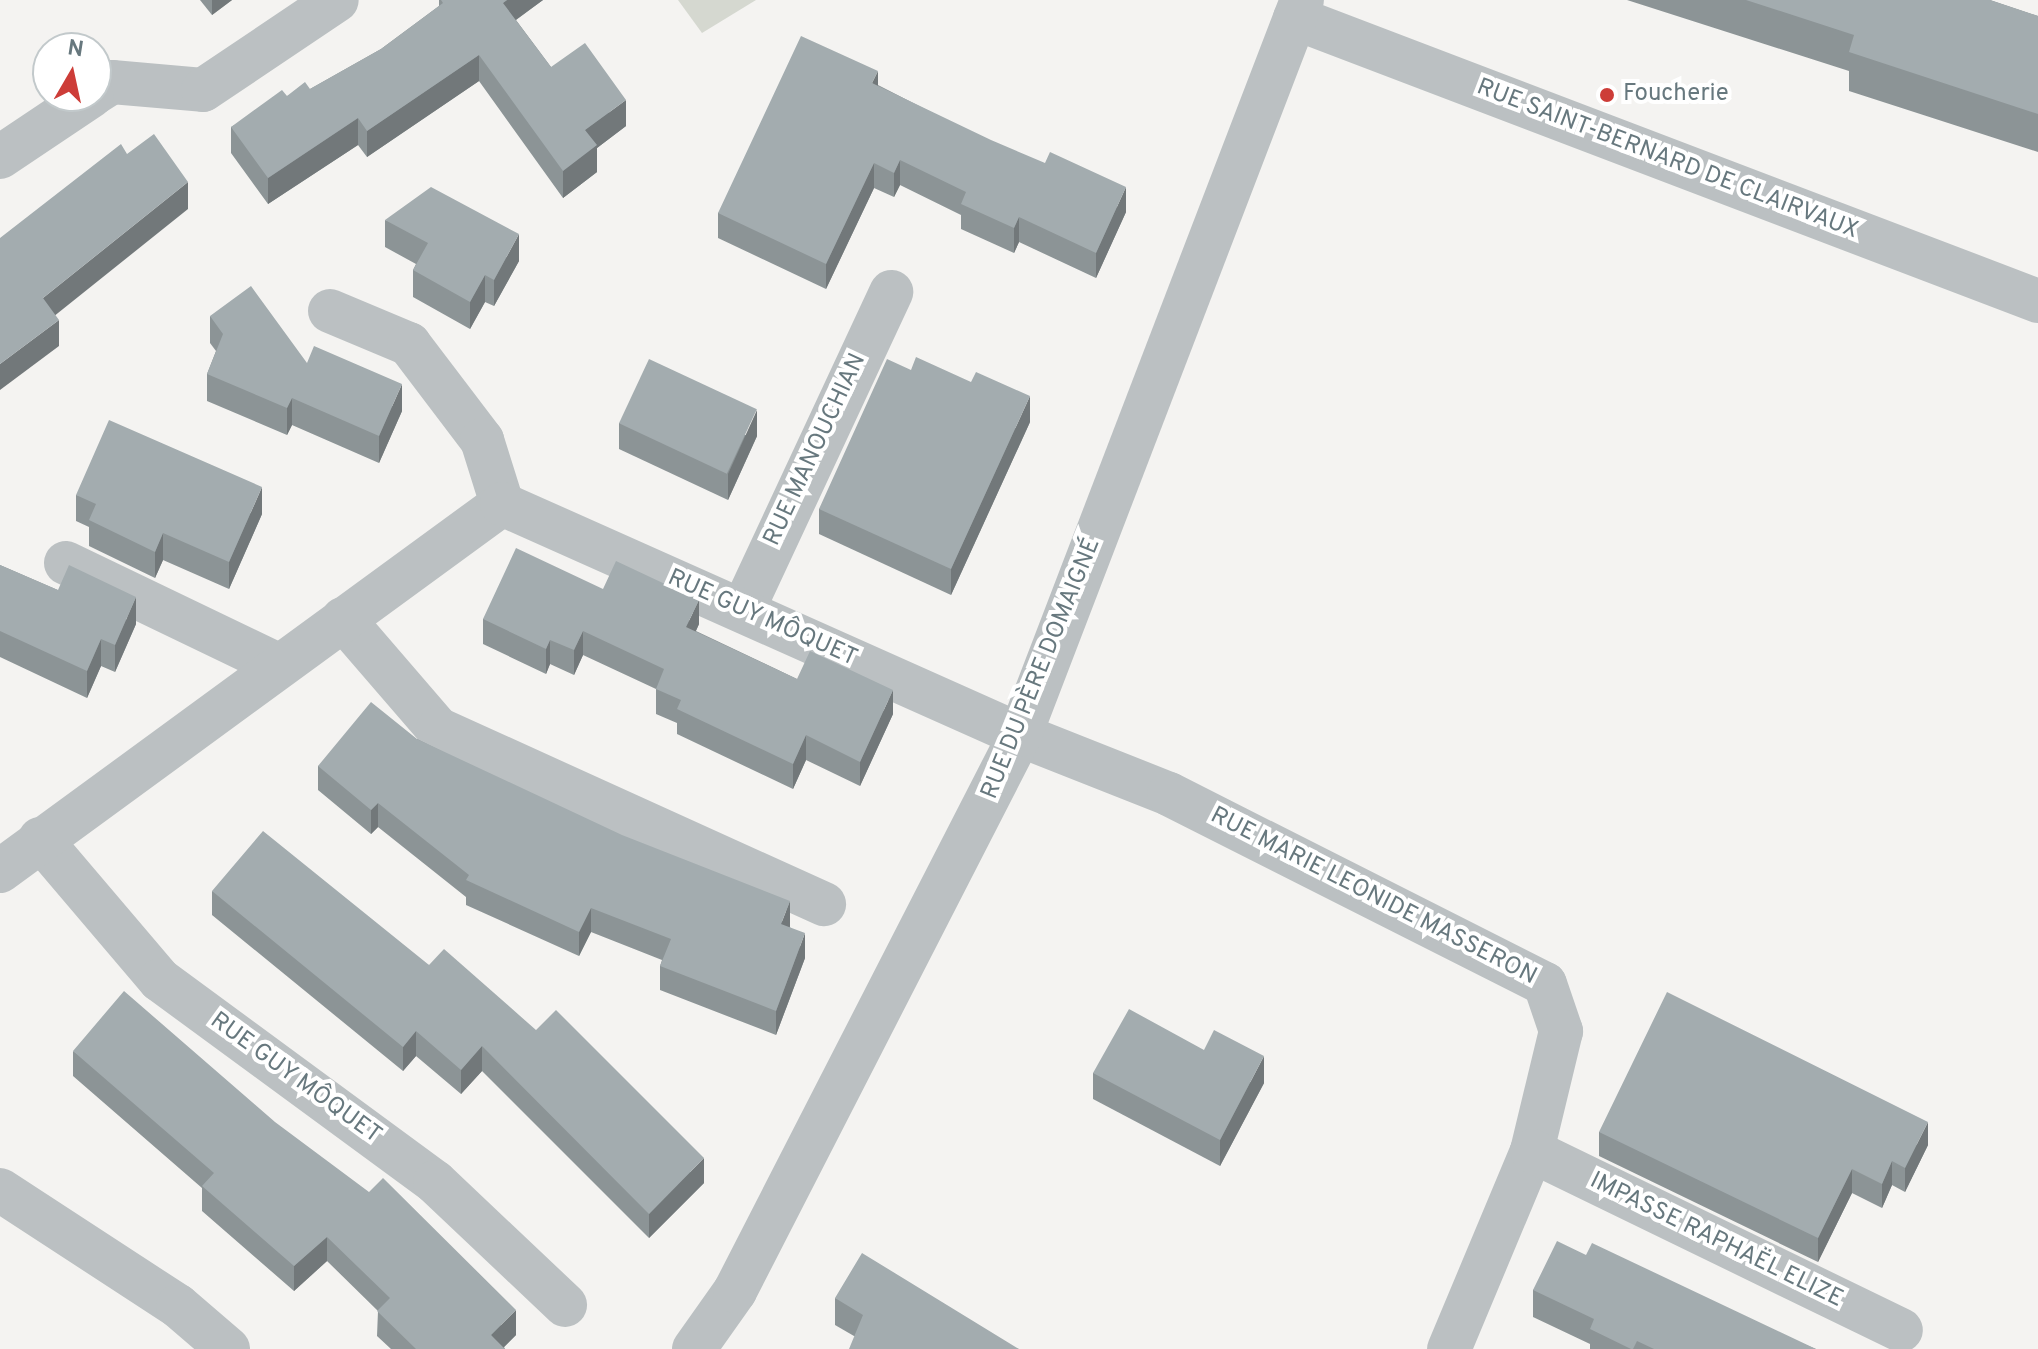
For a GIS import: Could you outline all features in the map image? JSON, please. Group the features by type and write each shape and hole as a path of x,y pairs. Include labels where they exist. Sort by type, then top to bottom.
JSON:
{"street":[{"path":"112,82 203,90 337,0"},
{"name":"RUE SAINT-BERNARD DE CLAIRVAUX","path":"1298,9 2038,301"},
{"name":"RUE DU PÈRE DOMAIGNÉ","path":"694,1349 735,1291 1020,735 1298,9"},
{"path":"0,157 67,112"},
{"name":"RUE MANOUCHIAN","path":"743,610 891,292"},
{"path":"0,871 502,504 482,440 409,344 330,311"},
{"name":"RUE GUY MÔQUET","path":"502,504 1020,735"},
{"path":"66,563 278,665"},
{"path":"343,619 438,729 824,904"},
{"name":"RUE MARIE LEONIDE MASSERON","path":"1020,735 1169,794 1545,984 1561,1031 1532,1151 1449,1349"},
{"name":"RUE GUY MÔQUET","path":"40,839 160,980 435,1182 565,1305"},
{"name":"IMPASSE RAPHAËL ELIZE","path":"1532,1151 1901,1330"},
{"path":"0,1190 178,1306 228,1349"}],"shaded area":[{"path":"678,0 756,0 702,33"}],"building":[{"path":"441,0 507,0 503,3 551,67 585,43 626,100 585,130 597,145 563,171 479,55 367,131 358,118 268,178 231,127 282,90 287,96 305,82 310,89 381,49 443,3"},
{"path":"1746,0 1990,0 2038,16 2038,114 1849,52 1854,35"},
{"path":"801,36 878,71 872,83 991,140 1045,163 1050,152 1126,187 1096,253 1019,217 1014,228 961,204 966,192 900,160 894,173 874,163 826,264 718,213"},
{"path":"154,134 188,182 43,298 59,320 0,364 0,238 121,144 127,154"},
{"path":"431,187 519,234 494,280 485,275 470,302 413,270 428,243 385,220"},
{"path":"251,286 307,363 314,346 402,384 379,436 292,398 287,408 207,374 223,334 210,316"},
{"path":"916,357 971,382 976,372 1030,396 951,569 819,509 887,359 911,370"},
{"path":"649,359 757,409 727,474 619,423"},
{"path":"109,420 262,487 229,562 163,533 155,552 89,520 96,504 76,495"},
{"path":"516,548 603,589 616,561 699,600 686,627 797,679 810,651 893,690 860,762 806,735 793,764 677,709 681,700 656,689 664,669 583,631 574,650 550,640 546,649 483,619"},
{"path":"0,565 58,590 69,565 136,597 115,645 101,639 87,671 0,631"},
{"path":"371,702 417,739 622,835 790,901 781,924 805,933 776,1011 660,966 671,939 591,908 579,932 466,880 469,875 378,803 371,810 318,766"},
{"path":"263,831 429,965 444,949 536,1030 556,1010 704,1158 649,1214 482,1046 461,1070 416,1031 403,1047 212,891"},
{"path":"124,991 275,1122 369,1192 383,1178 516,1310 491,1335 505,1349 416,1349 377,1311 390,1298 327,1237 294,1266 202,1186 214,1173 73,1051"},
{"path":"1667,992 1928,1122 1905,1168 1892,1161 1882,1184 1852,1169 1818,1238 1599,1132"},
{"path":"1129,1009 1204,1050 1214,1030 1264,1056 1220,1140 1093,1073"},
{"path":"1557,1241 1586,1255 1592,1243 1816,1349 1654,1349 1637,1341 1631,1349 1590,1329 1594,1319 1533,1290"},
{"path":"862,1253 1019,1349 849,1349 863,1315 835,1298"}],"place":[{"name":"Foucherie","path":"1607,95"}]}
